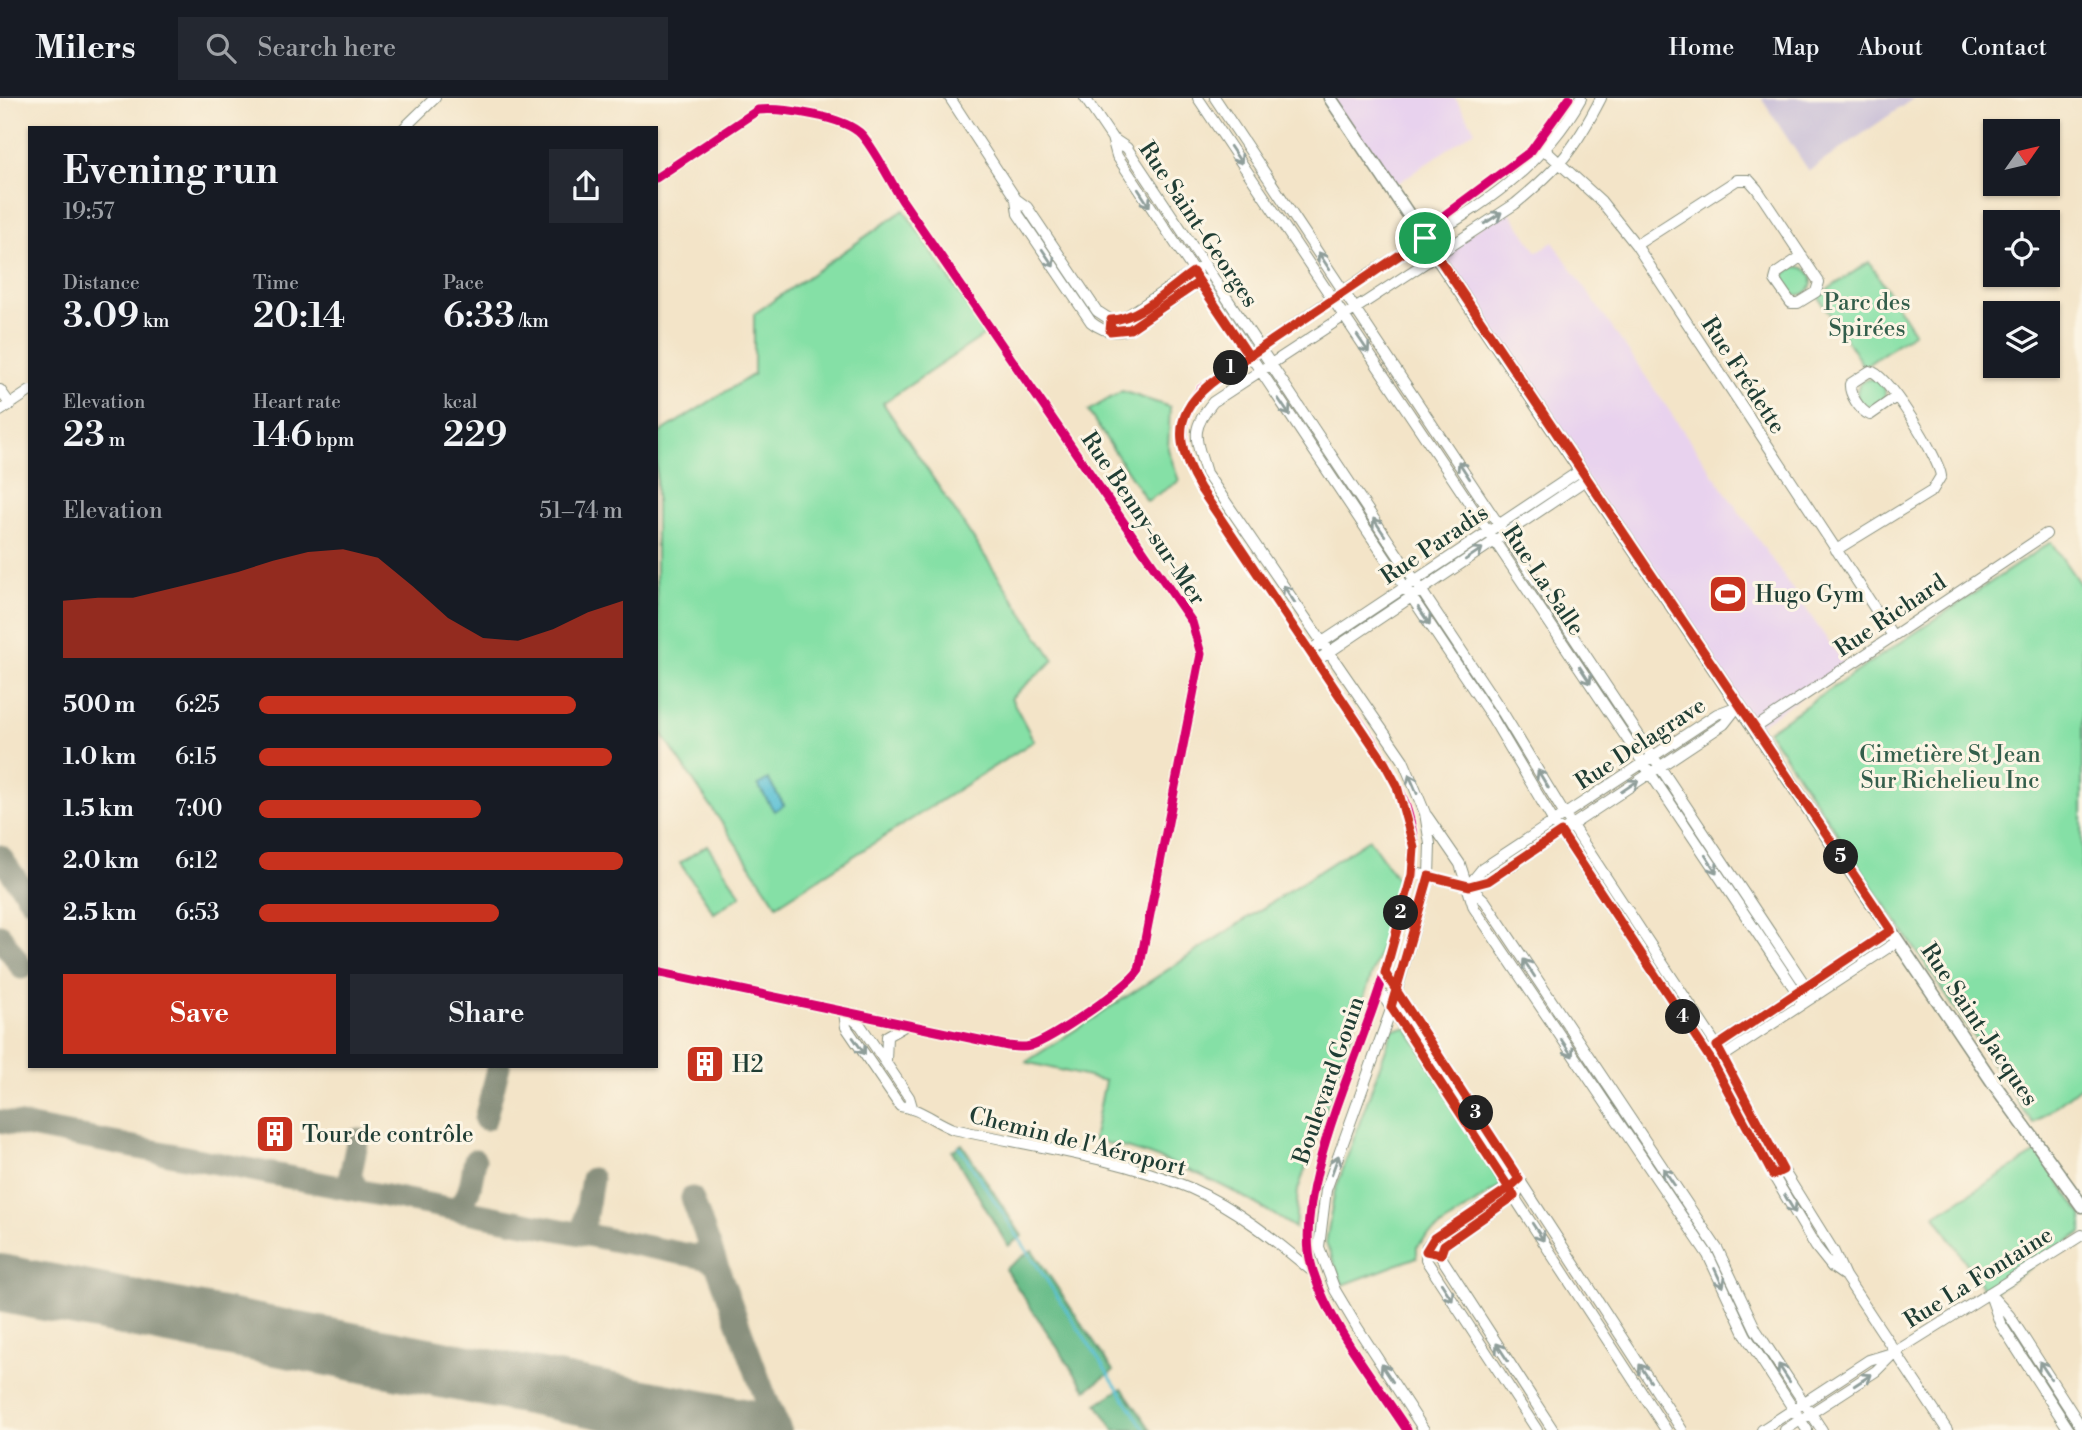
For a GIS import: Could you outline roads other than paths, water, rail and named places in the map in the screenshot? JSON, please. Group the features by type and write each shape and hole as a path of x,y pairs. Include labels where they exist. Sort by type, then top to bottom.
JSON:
{"main road":[{"name":"Rue Saint-Jacques","path":"1330,98 1895,936 2082,1206"}],"street":[{"path":"406,126 435,98"},
{"path":"950,98 1016,199 1018,214 1091,322 1100,330 1141,308 1204,264"},
{"name":"Rue Saint-Georges","path":"1085,98 1112,138 1117,156 1493,719 1554,822 1713,1063 1773,1175 1816,1247 1832,1267 1846,1276"},
{"name":"Rue La Salle","path":"1198,98 1765,946 1802,989 1813,997"},
{"name":"Rue La Salle","path":"1215,98 1775,938 1802,989 1804,1003"},
{"name":"Boulevard Gouin","path":"1407,1430 1345,1335 1313,1272 1308,1249 1308,1212 1314,1177 1380,991 1412,872 1414,848 1407,815 1384,762 1191,474 1182,428 1190,402 1201,389 1343,291 1504,189 1546,151 1564,130 1581,98"},
{"path":"1184,449 1198,445 1198,421 1213,402 1355,306 1515,204 1560,163 1579,141 1601,98"},
{"name":"Rue Benny-sur-Mer","path":"658,177 758,110 777,108 847,124 861,134 902,200 981,310 1197,632 1201,654 1146,941 1133,978 1028,1047 1008,1046 904,1027 658,971"},
{"name":"Rue Saint-Georges","path":"1112,138 1127,148 1503,713 1565,815 1717,1046 1783,1170 1846,1276 1947,1430"},
{"name":"Rue Frédette","path":"1546,151 1601,201 1636,245 1893,636"},
{"path":"1636,245 1737,180 1749,180 1802,256 1819,287 1798,303 1791,303 1775,280 1777,273 1802,256"},
{"path":"1272,208 1284,201"},
{"path":"1110,326 1130,329 1211,275"},
{"path":"1836,550 1932,491 1941,476 1934,454 1896,397 1875,371 1850,384 1849,390 1864,413 1870,415 1896,397"},
{"path":"0,390 10,404"},
{"path":"0,411 28,392"},
{"path":"1417,423 1428,416"},
{"name":"Boulevard Gouin","path":"1198,445 1206,473 1398,753 1425,813 1430,844 1429,876 1391,1007 1326,1190 1319,1247 1335,1290 1424,1430"},
{"name":"Rue Paradis","path":"1309,651 1488,531 1503,528 1584,474"},
{"path":"1334,483 1344,475"},
{"path":"1208,501 1220,492"},
{"name":"Rue Paradis","path":"1316,661 1495,540 1503,528"},
{"name":"Rue Richard","path":"1755,728 2046,534"},
{"name":"Rue La Salle","path":"1571,653 1581,646"},
{"name":"Rue Delagrave","path":"1469,886 1482,869 1717,714 1740,705"},
{"name":"Rue Delagrave","path":"1469,886 1488,881 1651,773 1724,724 1740,705"},
{"path":"1493,719 1503,713"},
{"path":"1384,762 1398,753"},
{"path":"1425,813 1460,864 1474,908 1708,1255 1746,1336 1807,1430"},
{"path":"1412,872 1469,886 1485,901 1718,1250 1756,1329 1822,1430"},
{"path":"1725,885 1735,878"},
{"path":"1633,940 1643,933"},
{"path":"1706,1053 1802,989 1895,936"},
{"path":"1713,1063 1813,997 1895,936"},
{"path":"1765,946 1775,938"},
{"path":"1385,973 1682,1430"},
{"path":"1380,991 1666,1430"},
{"path":"1539,1006 1550,1000"},
{"path":"845,1012 861,1026 909,1097 912,1107"},
{"name":"Chemin de l'Aéroport","path":"845,1012 846,1027 900,1105 912,1107 933,1122 953,1129 1113,1164 1190,1188 1256,1227 1335,1290"},
{"path":"881,1077 888,1066 887,1036 904,1027"},
{"path":"1446,1091 1457,1083"},
{"path":"1617,1123 1628,1116"},
{"path":"1773,1175 1783,1170"},
{"path":"1522,1184 1444,1245 1441,1254 1444,1263 1553,1430"},
{"path":"1511,1192 1434,1238 1426,1251 1426,1260 1537,1430"},
{"name":"Rue La Fontaine","path":"1785,1430 1876,1371 1895,1352 2082,1235"},
{"path":"1708,1255 1718,1250"},
{"path":"1426,1251 1441,1254"},
{"path":"1989,1293 2000,1323 2067,1426 2073,1415"},
{"path":"1989,1293 2009,1315 2082,1428"},
{"path":"1345,1335 1357,1327"},
{"path":"1746,1336 1756,1329"},
{"path":"1609,1342 1620,1334"},
{"name":"Rue La Fontaine","path":"1762,1430 1869,1360 1895,1352"},
{"path":"1515,1397 1527,1390"},
{"path":"1396,1413 1409,1407"}],"water":[{"path":"768,779 784,805 774,811 758,785"}],"waterway":[{"path":"959,1147 1145,1430"}],"place":[{"name":"Hugo Gym","path":"1728,594"},
{"name":"H2","path":"705,1064"},
{"name":"Tour de contrôle","path":"275,1134"}],"park label":[{"name":"Parc des Spirées","path":"1867,315"},
{"name":"Cimetière St Jean Sur Richelieu Inc","path":"1950,767"}]}
